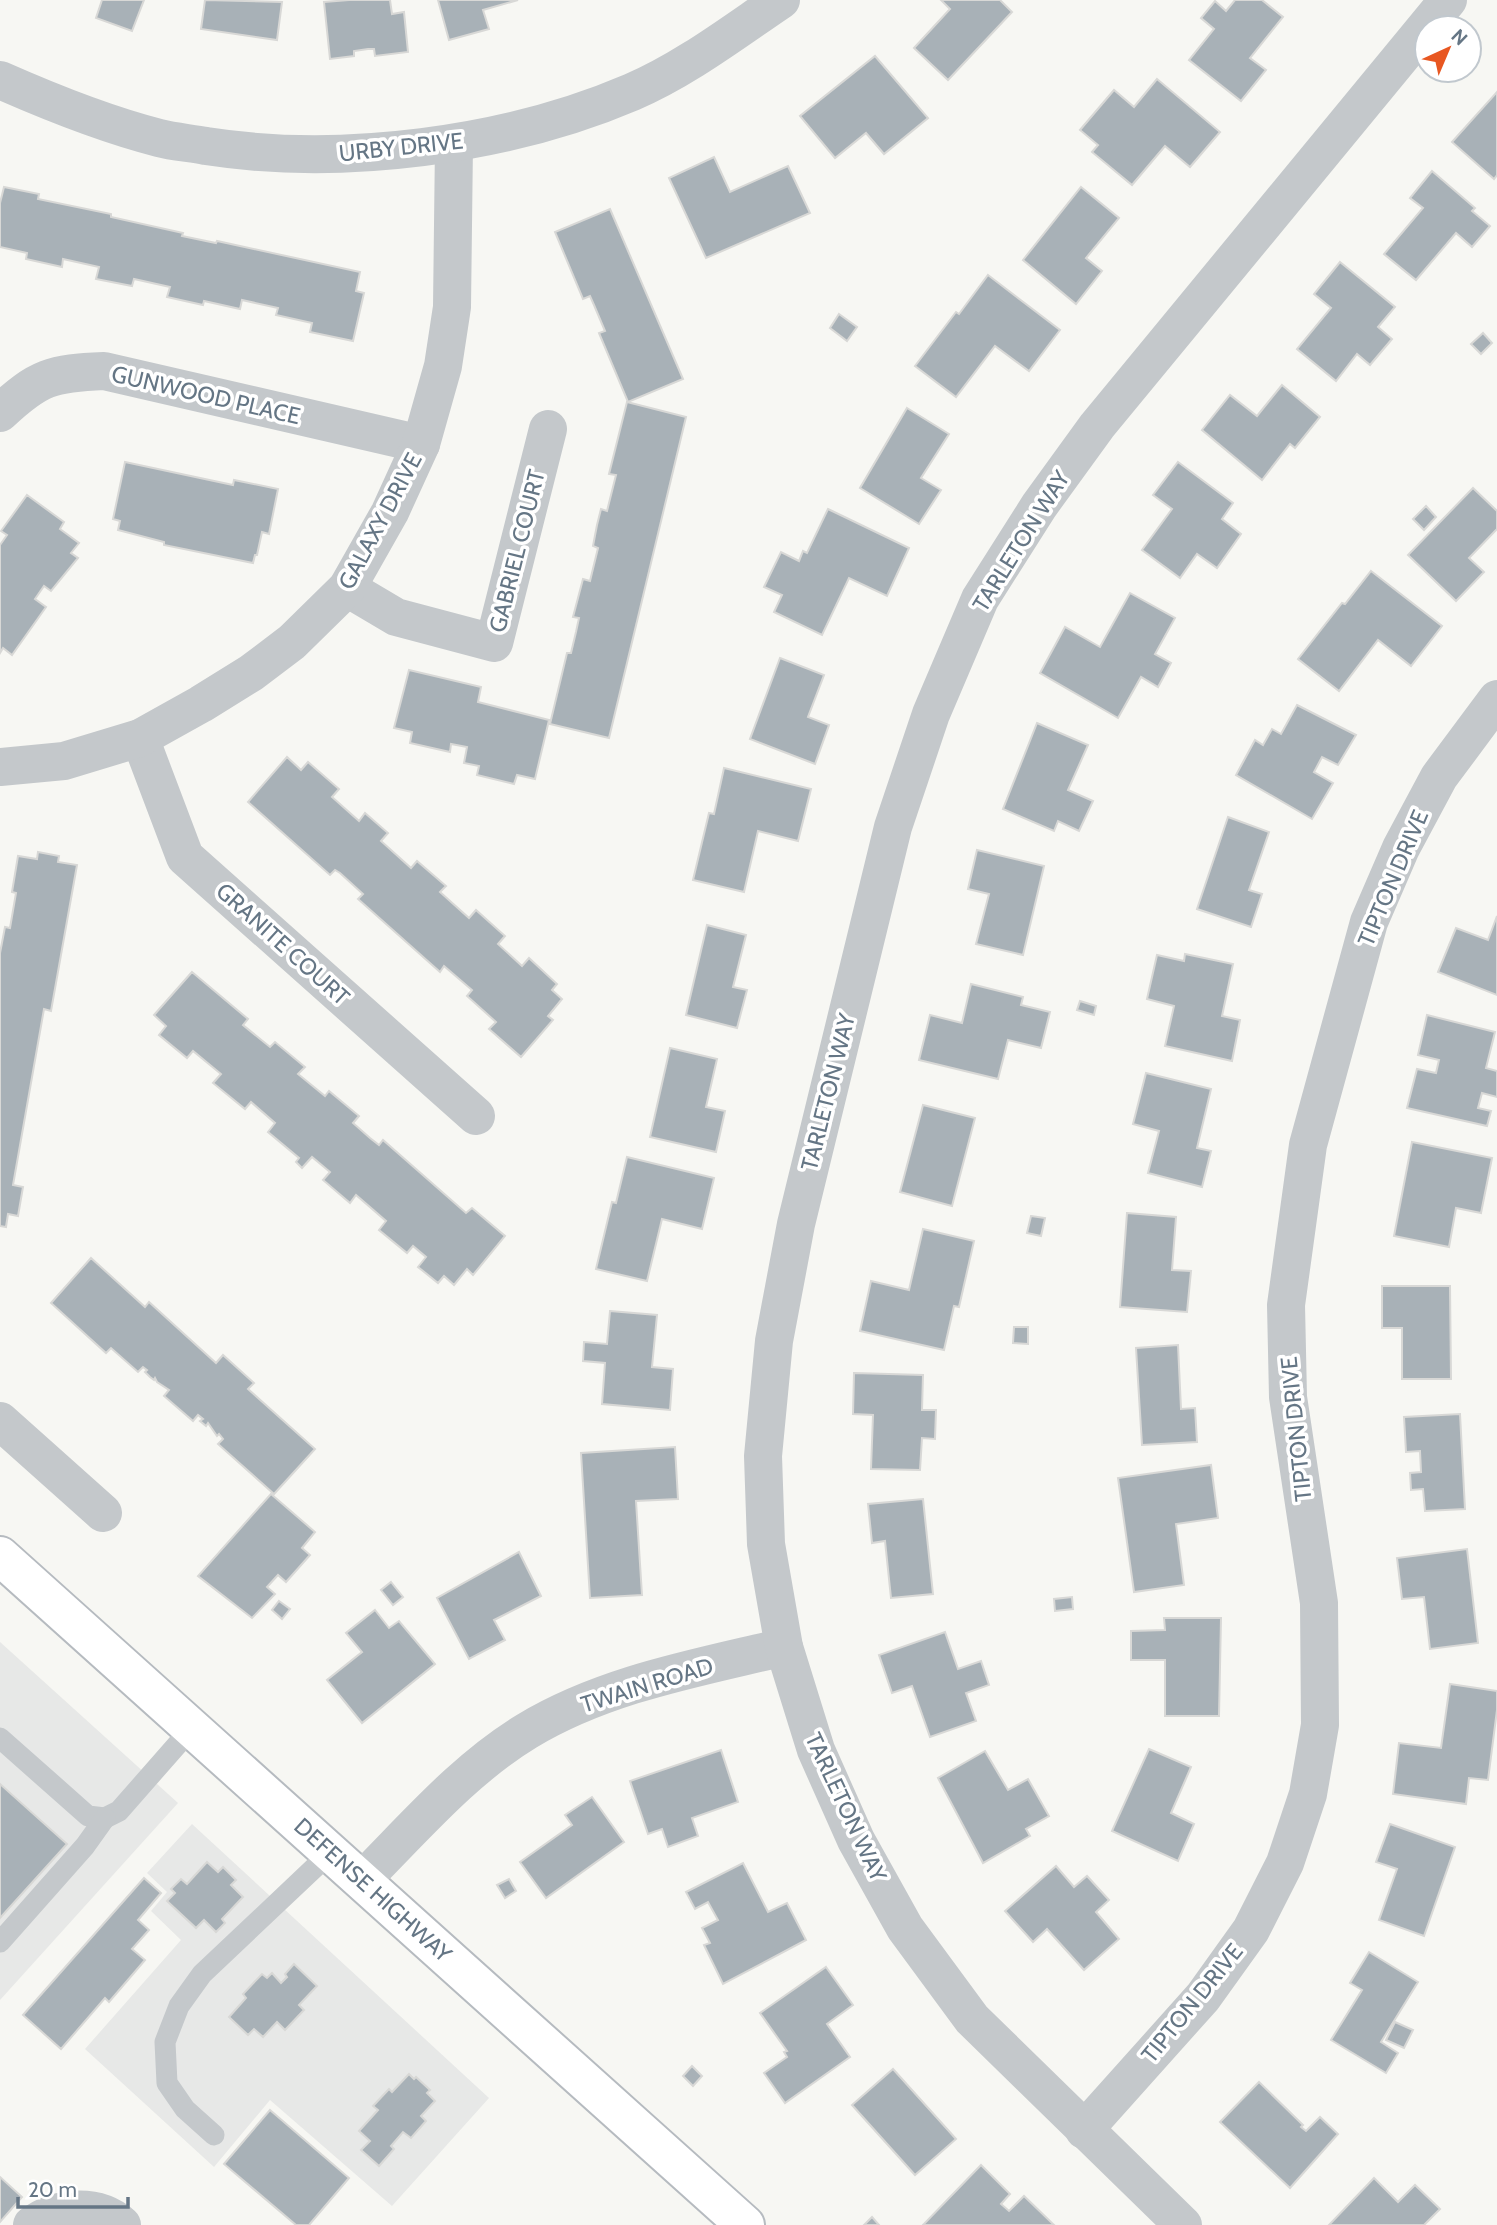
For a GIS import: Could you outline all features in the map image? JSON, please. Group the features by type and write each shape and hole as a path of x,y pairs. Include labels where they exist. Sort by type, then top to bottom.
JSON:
{"main road":[{"name":"DEFENSE HIGHWAY","path":"0,1556 745,2225"}],"street":[{"name":"URBY DRIVE","path":"0,80 74,112 160,139 244,152 330,155 454,144 551,120 633,92 705,52 781,0"},
{"name":"TARLETON WAY","path":"1183,2225 972,2018 905,1928 856,1840 816,1750 784,1647 766,1544 763,1456 774,1341 796,1224 890,840 931,714 981,599 1039,506 1097,426 1448,0"},
{"name":"GALAXY DRIVE","path":"0,767 64,761 140,738 251,673 292,642 347,588 390,512 421,444 443,366 452,307 454,144"},
{"name":"GUNWOOD PLACE","path":"0,413 20,394 42,380 66,372 104,371 421,444"},
{"name":"GABRIEL COURT","path":"347,588 396,617 494,643 548,429"},
{"name":"TIPTON DRIVE","path":"1084,2130 1203,1997 1251,1930 1285,1863 1308,1794 1320,1725 1319,1603 1288,1397 1286,1305 1308,1145 1368,922 1401,849 1439,777 1497,699"},
{"name":"GRANITE COURT","path":"140,738 185,857 476,1116"},
{"path":"0,1421 103,1513"},
{"name":"TWAIN ROAD","path":"362,1880 474,1769 528,1731 587,1700 646,1681 784,1647"},
{"path":"32,2225 60,2210 89,2210 121,2225"}],"lane":[{"path":"0,1942 85,1846 105,1818 119,1811 191,1729"},
{"path":"0,1738 88,1816 105,1818"},
{"path":"214,2134 185,2109 167,2083 165,2042 179,2006 202,1974 330,1853"}],"shaded area":[{"path":"0,1642 178,1803 0,2000"},
{"path":"192,1824 489,2098 392,2206 270,2100 214,2167 85,2049 181,1940 151,1911 167,1892 147,1873"}],"building":[{"path":"102,0 144,0 132,31 96,18"},
{"path":"205,0 282,2 277,40 201,29"},
{"path":"390,0 392,14 404,12 408,52 375,56 374,49 368,49 354,51 354,56 330,59 324,2"},
{"path":"438,0 518,0 483,10 489,29 449,40"},
{"path":"941,0 1000,0 1012,12 948,80 914,48 950,9"},
{"path":"1235,0 1262,0 1283,17 1250,58 1266,70 1241,101 1189,60 1214,29 1201,18 1215,1 1226,11"},
{"path":"875,56 928,118 884,154 866,133 835,158 800,116"},
{"path":"1157,79 1220,132 1190,167 1165,146 1132,185 1092,152 1098,145 1080,130 1114,90 1134,107"},
{"path":"1497,92 1497,175 1494,179 1452,142"},
{"path":"714,157 730,192 788,166 810,213 706,258 669,178"},
{"path":"1432,171 1475,208 1472,211 1490,226 1472,247 1456,233 1416,280 1384,254 1423,208 1410,198"},
{"path":"4,187 39,194 38,199 183,233 182,236 360,272 356,291 364,293 353,341 310,332 312,323 276,315 278,308 242,300 240,309 204,301 203,305 167,297 170,287 134,279 132,286 96,279 99,267 63,259 62,267 26,259 27,253 0,247 0,203"},
{"path":"1081,187 1119,218 1086,258 1102,271 1076,304 1023,260"},
{"path":"610,209 683,379 628,402 599,333 605,331 594,305 590,296 583,299 555,232"},
{"path":"1340,262 1395,307 1378,327 1392,339 1370,365 1357,354 1336,381 1297,349 1331,308 1314,294"},
{"path":"988,275 1060,330 1029,371 995,346 956,397 915,366"},
{"path":"839,314 857,327 847,341 830,328"},
{"path":"1483,333 1492,343 1481,354 1471,344"},
{"path":"1282,385 1320,417 1295,448 1290,444 1262,480 1202,430 1230,395 1257,416"},
{"path":"627,402 686,417 609,738 550,724 567,653 571,653 576,632 579,618 573,617 583,579 590,581 598,548 593,546 601,509 607,511 616,475 609,474"},
{"path":"907,408 949,434 921,478 941,490 919,524 860,488"},
{"path":"125,462 233,485 234,480 278,489 269,534 262,532 253,563 164,545 164,542 118,530 120,521 113,519"},
{"path":"1178,462 1233,503 1222,519 1241,534 1217,568 1197,554 1180,578 1142,550 1172,509 1153,495"},
{"path":"1473,488 1497,511 1497,529 1469,558 1484,572 1456,601 1408,555"},
{"path":"27,495 64,522 60,529 79,543 71,553 78,558 51,591 44,586 35,599 46,607 12,655 3,648 0,653 0,545 7,535 1,531"},
{"path":"1426,506 1436,517 1424,530 1413,519"},
{"path":"828,509 909,548 887,596 849,578 822,635 774,612 782,595 764,587 781,552 799,561 803,551 807,553"},
{"path":"1371,571 1442,626 1411,666 1378,640 1339,691 1298,659"},
{"path":"1130,593 1175,618 1155,654 1171,663 1158,687 1141,677 1118,718 1040,673 1065,627 1100,647"},
{"path":"780,658 824,675 808,717 829,725 815,764 750,739"},
{"path":"409,670 481,687 478,702 549,720 535,779 517,775 514,784 477,775 479,766 464,763 467,747 451,744 450,752 410,743 412,732 394,728"},
{"path":"1297,705 1356,735 1338,765 1322,757 1314,772 1333,783 1312,819 1236,775 1255,740 1263,745 1272,729 1281,734"},
{"path":"1037,723 1088,745 1068,790 1093,801 1079,831 1058,821 1054,831 1003,809"},
{"path":"287,757 301,770 308,762 339,789 332,797 359,821 365,813 388,833 381,841 411,868 417,861 446,886 440,892 469,918 476,910 505,936 498,944 522,966 529,958 557,984 552,990 562,999 548,1016 553,1020 521,1057 489,1029 496,1022 467,996 472,990 444,966 440,972 358,899 363,894 340,873 335,870 330,875 248,802"},
{"path":"724,768 811,789 798,841 758,831 744,892 693,880 709,813 714,814"},
{"path":"1228,817 1269,832 1249,890 1262,894 1251,927 1197,909"},
{"path":"977,850 1044,866 1023,955 976,944 989,894 968,889"},
{"path":"38,852 59,856 58,862 77,865 51,1011 44,1009 13,1185 23,1187 18,1216 8,1214 6,1227 0,1226 0,953 5,927 10,928 18,856 37,859"},
{"path":"1497,916 1497,995 1438,972 1456,928 1488,940"},
{"path":"707,925 746,935 733,987 747,990 737,1028 686,1015"},
{"path":"1185,954 1233,964 1222,1016 1240,1020 1232,1061 1165,1046 1174,1006 1147,999 1157,955 1184,961"},
{"path":"192,972 248,1019 243,1025 270,1047 275,1042 305,1067 298,1074 325,1096 329,1091 359,1116 353,1123 370,1138 379,1145 383,1140 466,1213 472,1208 505,1236 473,1275 467,1269 454,1285 444,1276 438,1283 418,1267 426,1257 413,1246 407,1253 379,1230 386,1221 356,1195 350,1203 323,1180 330,1172 312,1157 302,1168 296,1162 299,1158 268,1132 275,1123 251,1102 245,1109 213,1083 221,1074 193,1051 187,1058 159,1035 166,1026 154,1015"},
{"path":"971,984 1023,997 1021,1005 1050,1012 1041,1048 1008,1040 998,1079 919,1060 930,1015 962,1023"},
{"path":"1080,1001 1096,1006 1094,1015 1077,1010"},
{"path":"1427,1015 1495,1032 1486,1068 1497,1071 1497,1097 1482,1093 1478,1108 1491,1111 1487,1126 1407,1108 1417,1069 1436,1073 1439,1060 1418,1055"},
{"path":"670,1048 717,1059 706,1107 725,1111 716,1152 650,1137"},
{"path":"1146,1073 1211,1089 1197,1148 1211,1151 1202,1187 1148,1173 1159,1131 1133,1124"},
{"path":"923,1105 975,1118 952,1206 900,1192"},
{"path":"1412,1142 1492,1158 1481,1213 1456,1208 1449,1247 1394,1236"},
{"path":"627,1157 714,1178 702,1229 662,1219 647,1281 596,1269 612,1202 616,1203"},
{"path":"1127,1213 1176,1217 1172,1270 1191,1271 1187,1312 1120,1307"},
{"path":"1031,1216 1045,1218 1041,1236 1027,1233"},
{"path":"923,1229 974,1241 959,1307 954,1306 944,1350 860,1331 871,1281 909,1290"},
{"path":"91,1258 145,1307 149,1302 216,1363 223,1355 254,1383 248,1389 315,1449 274,1494 218,1444 223,1439 219,1434 217,1436 208,1423 206,1426 198,1415 193,1421 164,1396 169,1390 150,1377 145,1372 147,1370 143,1367 138,1372 111,1348 106,1353 51,1303"},
{"path":"1382,1286 1450,1286 1451,1379 1402,1379 1402,1328 1382,1328"},
{"path":"610,1311 657,1315 652,1367 673,1369 670,1410 602,1404 605,1363 583,1361 584,1342 607,1344"},
{"path":"1014,1327 1028,1327 1028,1344 1013,1343"},
{"path":"1178,1345 1181,1409 1195,1408 1197,1442 1142,1445 1136,1348"},
{"path":"854,1373 923,1375 922,1410 936,1410 935,1439 922,1438 920,1470 871,1469 873,1415 853,1414"},
{"path":"1460,1414 1465,1509 1425,1511 1423,1489 1411,1490 1410,1473 1421,1472 1420,1451 1406,1452 1404,1417"},
{"path":"675,1447 678,1499 636,1501 642,1595 590,1598 581,1453"},
{"path":"1211,1465 1218,1518 1176,1524 1184,1585 1134,1592 1118,1478"},
{"path":"271,1494 315,1532 302,1548 310,1555 286,1582 278,1575 267,1587 275,1594 252,1618 198,1576"},
{"path":"923,1499 933,1594 891,1598 885,1541 872,1543 868,1504"},
{"path":"1467,1549 1478,1643 1430,1649 1424,1597 1402,1599 1397,1558"},
{"path":"519,1552 541,1596 494,1620 505,1640 469,1659 437,1598"},
{"path":"391,1582 403,1597 393,1605 381,1590"},
{"path":"1072,1597 1073,1609 1055,1611 1054,1599"},
{"path":"279,1601 290,1609 282,1619 272,1610"},
{"path":"375,1610 389,1628 399,1621 435,1664 362,1723 327,1680 362,1652 346,1633"},
{"path":"1164,1618 1221,1618 1219,1716 1165,1716 1165,1660 1131,1660 1131,1631 1165,1630"},
{"path":"945,1632 958,1669 981,1661 989,1685 966,1693 976,1721 930,1737 912,1686 892,1693 879,1655"},
{"path":"1450,1684 1497,1691 1488,1780 1469,1778 1466,1804 1393,1794 1399,1743 1441,1748"},
{"path":"1149,1749 1191,1767 1171,1813 1194,1824 1178,1861 1112,1831"},
{"path":"721,1750 738,1802 692,1818 698,1836 668,1847 662,1829 648,1834 630,1781"},
{"path":"985,1751 1008,1790 1028,1779 1049,1816 1026,1829 1030,1836 983,1863 938,1778"},
{"path":"0,1784 67,1844 0,1918"},
{"path":"592,1797 624,1842 546,1898 520,1862 572,1825 565,1815"},
{"path":"1390,1824 1455,1847 1424,1936 1379,1920 1397,1869 1376,1862"},
{"path":"207,1862 218,1872 223,1867 236,1880 231,1885 243,1897 222,1919 225,1923 216,1932 204,1920 196,1928 167,1901 175,1893 171,1889 181,1879 187,1884"},
{"path":"743,1863 768,1912 787,1903 806,1940 723,1984 704,1945 710,1943 702,1928 718,1920 708,1902 695,1909 686,1892"},
{"path":"1056,1866 1074,1887 1087,1876 1109,1900 1096,1912 1119,1939 1084,1970 1047,1929 1033,1942 1005,1911"},
{"path":"144,1878 161,1893 138,1920 149,1930 132,1949 145,1960 109,2002 105,1998 61,2049 23,2015"},
{"path":"509,1879 516,1891 505,1898 497,1885"},
{"path":"1369,1952 1418,1982 1381,2042 1398,2053 1386,2073 1331,2040 1362,1990 1350,1983"},
{"path":"294,1964 317,1986 299,2005 304,2010 285,2030 277,2022 263,2037 254,2029 248,2035 229,2017 246,1998 243,1994 262,1974 267,1978 272,1973 281,1983"},
{"path":"826,1967 853,2005 827,2024 850,2057 785,2103 764,2073 787,2057 784,2052 787,2051 760,2013"},
{"path":"1395,2022 1413,2030 1404,2048 1386,2040"},
{"path":"692,2066 702,2076 693,2086 683,2076"},
{"path":"893,2069 956,2139 915,2175 852,2105"},
{"path":"409,2074 430,2090 427,2093 435,2101 421,2116 426,2121 411,2138 403,2132 391,2146 394,2149 379,2166 361,2150 370,2141 359,2131 378,2110 373,2106 389,2089 392,2092"},
{"path":"1259,2082 1306,2131 1320,2117 1338,2134 1290,2188 1220,2122"},
{"path":"270,2110 349,2178 309,2225 296,2225 224,2164"},
{"path":"981,2165 1010,2194 1001,2204 1009,2211 1024,2196 1054,2225 923,2225"},
{"path":"0,2177 22,2197 0,2222"},
{"path":"1374,2178 1398,2202 1415,2185 1440,2209 1424,2225 1329,2225"},
{"path":"872,2217 879,2225 864,2225"}]}
